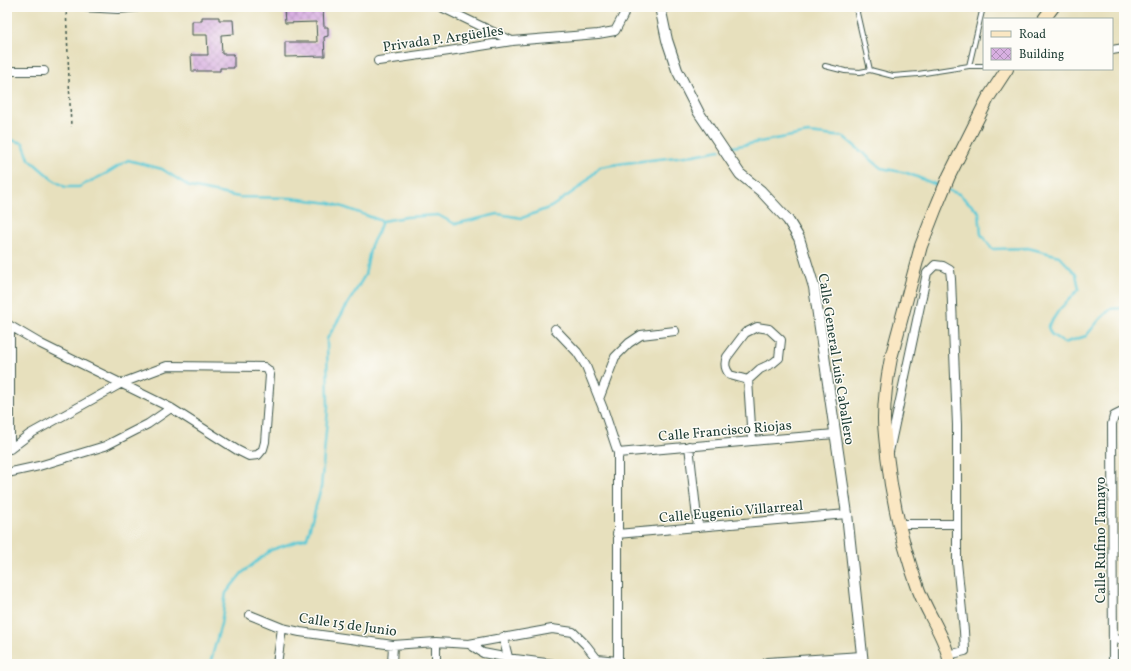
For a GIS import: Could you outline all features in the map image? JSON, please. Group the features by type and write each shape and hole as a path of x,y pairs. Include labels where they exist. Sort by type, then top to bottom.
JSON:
{"main road":[{"path":"1045,18 1053,7"},
{"path":"949,660 920,593 909,561 893,502 887,461 884,419 888,375 921,246 949,176 966,140 988,98 1007,70"}],"street":[{"path":"83,7 118,9 139,7"},
{"path":"441,7 512,41"},
{"name":"Privada P. Argüelles","path":"378,61 449,52 512,41 598,34 615,31 626,7"},
{"name":"Calle General Luis Caballero","path":"660,7 666,40 677,70 699,113 740,174 760,191 788,220 799,238 814,287 847,514 863,660"},
{"path":"1113,50 1124,48"},
{"path":"7,71 44,71"},
{"path":"887,461 927,273 935,265 943,266 950,270 951,279 957,425 957,562 965,651 949,660"},
{"path":"8,448 30,434 122,383 167,366 264,367 268,370 270,375 265,442 263,449 258,456 249,456 171,408 122,383 41,344 9,325"},
{"path":"8,448 9,325"},
{"path":"757,327 769,329 781,340 779,358 773,363 760,369 748,380 730,374 725,367 725,361 745,333 757,327"},
{"path":"555,329 577,352 586,366 618,453 618,663 597,659 589,664"},
{"path":"599,399 615,358 629,343 641,336 675,331"},
{"path":"748,380 752,441"},
{"path":"7,473 39,466 105,446 148,424 171,408"},
{"name":"Calle Rufino Tamayo","path":"1113,664 1112,424 1114,416 1124,411"},
{"name":"Calle Francisco Riojas","path":"618,453 835,434"},
{"path":"689,446 698,527"},
{"name":"Calle Eugenio Villarreal","path":"618,534 847,514"},
{"path":"899,524 957,524"},
{"name":"Calle 15 de Junio","path":"250,615 282,628 300,632 392,645 436,642 469,644 552,629 573,632 597,659"},
{"path":"276,664 282,628"},
{"path":"504,637 508,657"},
{"path":"1113,640 1124,639"},
{"path":"436,642 436,664"},
{"name":"Calle 15 de Junio","path":"469,644 483,653 554,664"},
{"path":"392,645 392,664"},
{"path":"767,662 863,660"}],"lane":[{"path":"858,7 857,13 870,70"},
{"path":"970,66 983,7"},
{"path":"825,66 845,71 860,72 870,70 893,76 918,74 970,66 983,66"}],"path":[{"path":"66,7 71,127"}],"building":[{"path":"323,7 324,27 328,27 328,36 324,37 325,56 285,57 285,42 317,42 316,22 285,23 284,8"},
{"path":"202,17 219,17 219,20 233,20 234,34 221,35 222,54 234,54 234,68 220,68 220,71 192,71 191,55 208,55 207,35 192,35 192,21 202,21"}],"waterway":[{"path":"727,148 808,133 844,137 881,168 907,173 942,187"},
{"path":"7,139 23,143 29,159 52,179 65,187 79,187 107,173 128,160 162,169 190,187 239,197 292,198 330,203 382,221"},
{"path":"210,664 221,624 226,593 242,573 271,550 307,538 321,488 328,408 327,339 365,275 371,245 382,221 406,217 438,215 455,224 498,214 522,218 551,207 580,187 600,167 694,155 720,150"},
{"path":"948,190 959,194 979,212 981,234 992,249 1028,248 1059,256 1076,274 1079,289 1059,310 1048,327 1051,334 1064,343 1086,336 1100,319 1111,309 1124,308"}]}
